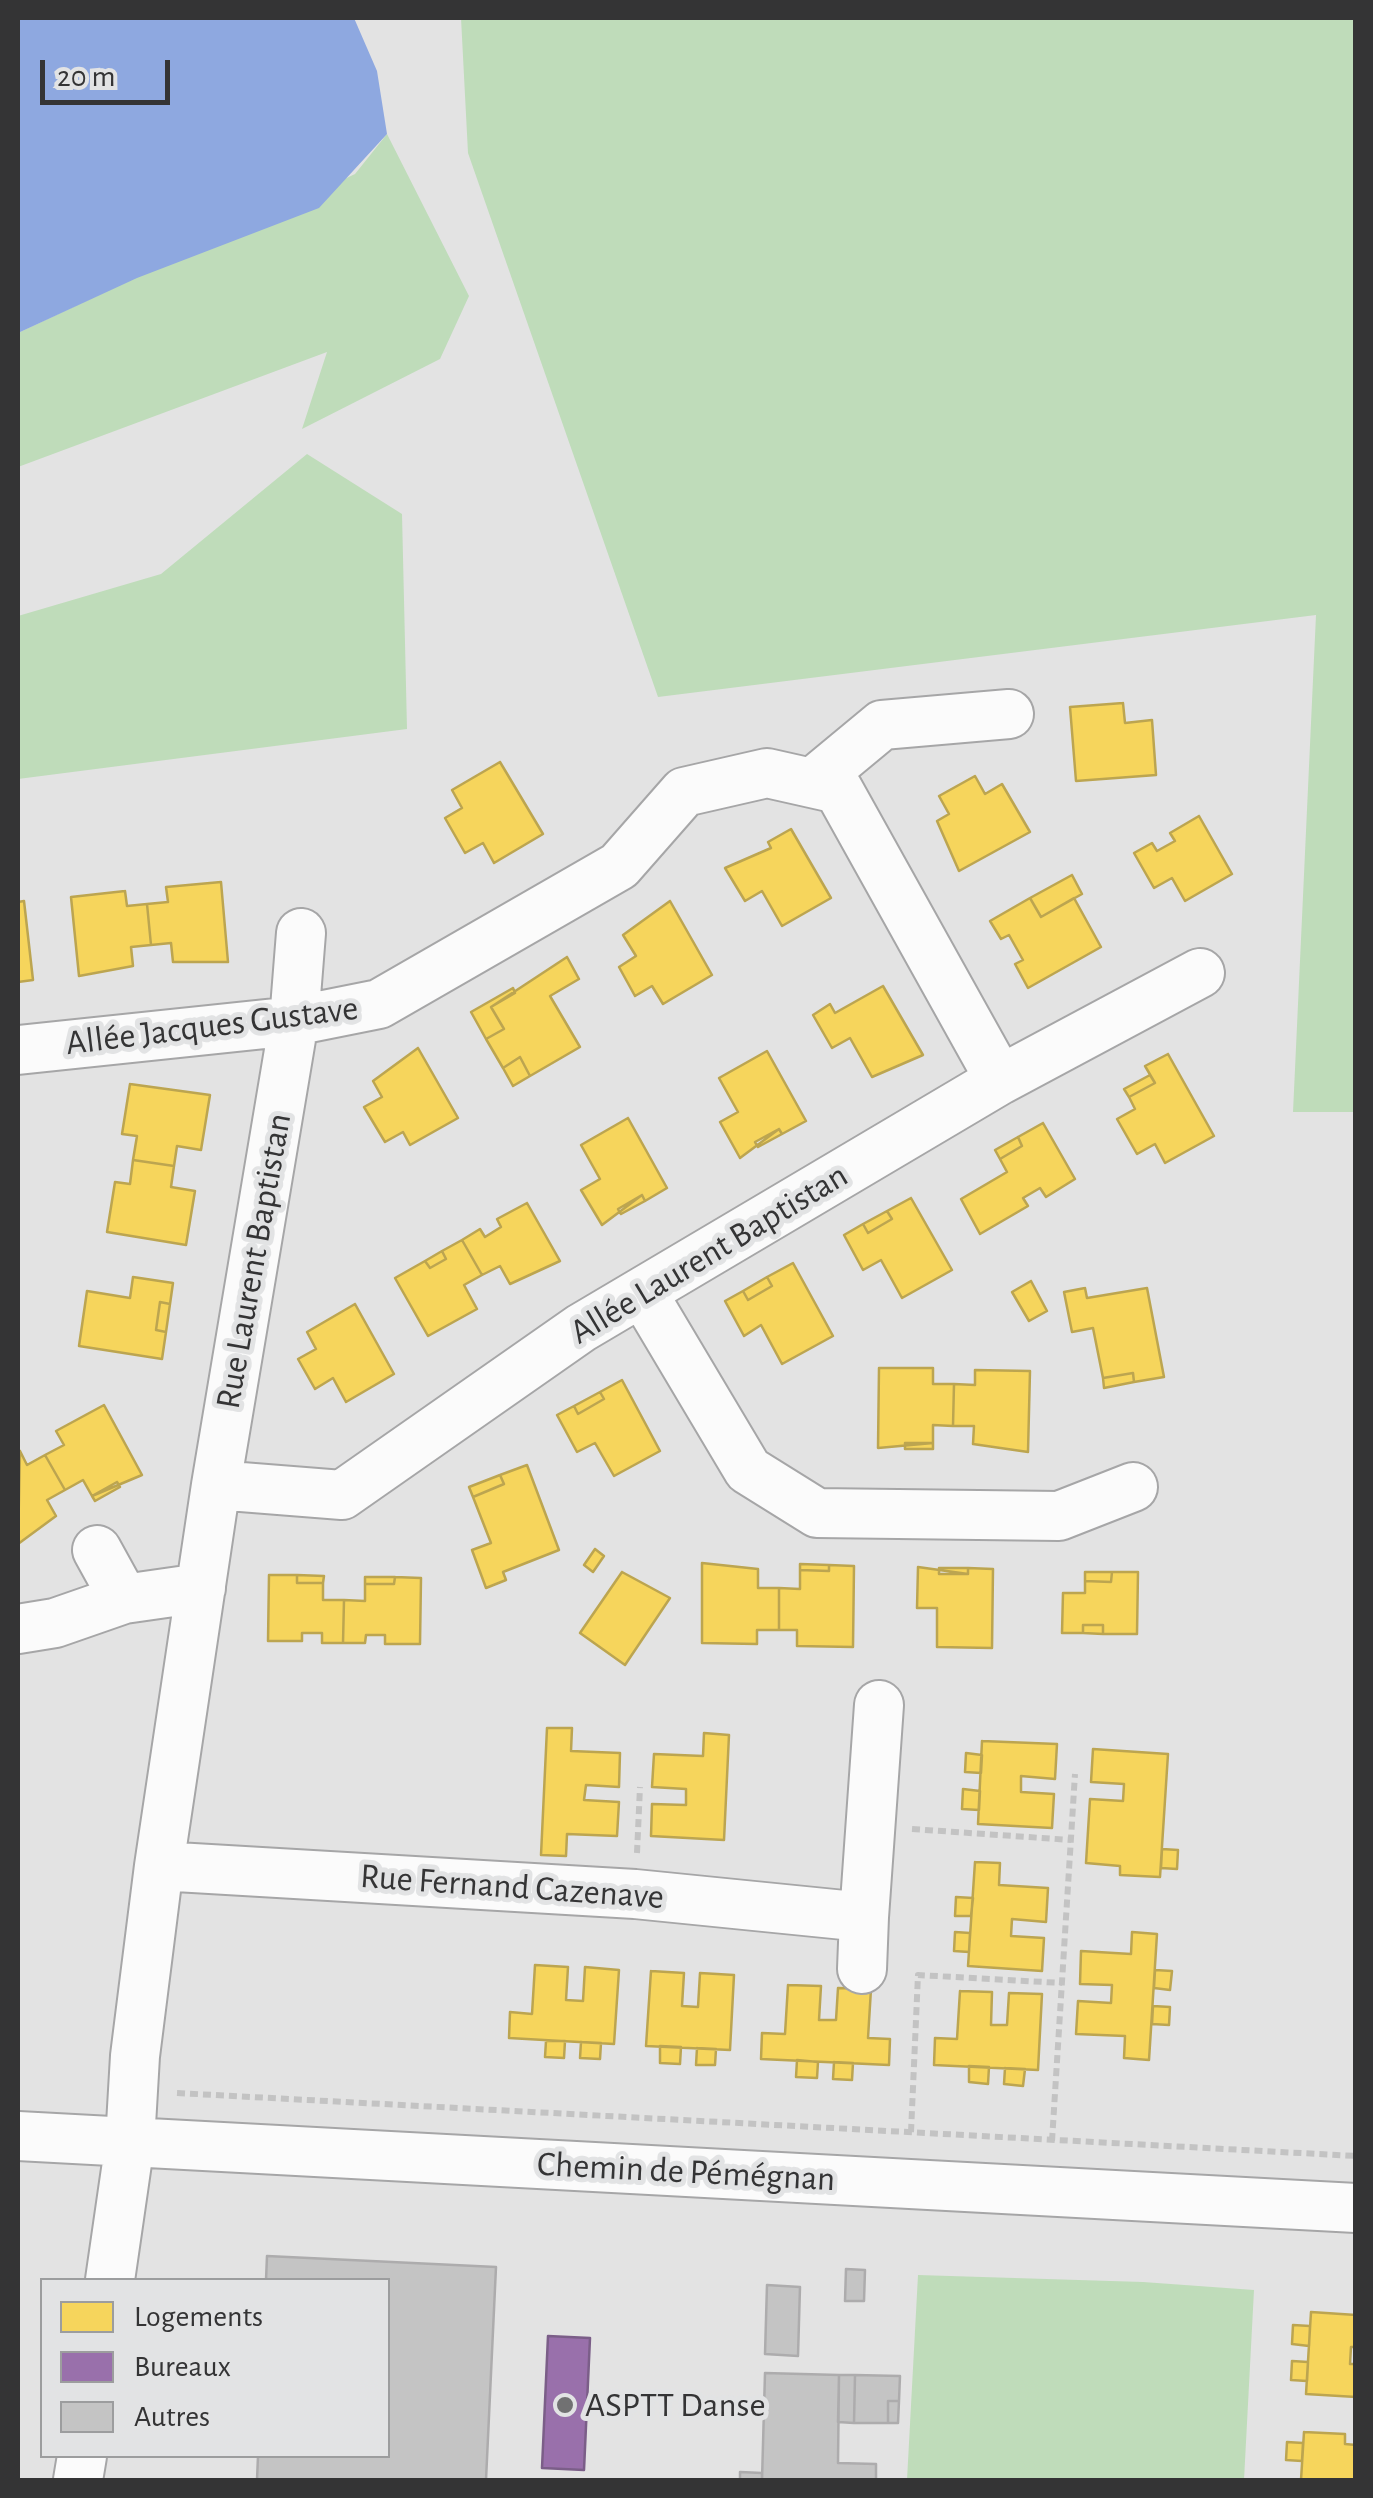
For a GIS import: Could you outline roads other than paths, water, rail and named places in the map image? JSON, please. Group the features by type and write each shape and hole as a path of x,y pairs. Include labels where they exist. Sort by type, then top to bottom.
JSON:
{"street":[{"path":"812,783 882,725 1009,714"},
{"name":"Allée Jacques Gustave","path":"18,1050 294,1021 379,1004 619,866 684,792 767,773 838,789 1000,1080"},
{"name":"Rue Laurent Baptistan","path":"110,2278 130,2142 158,1866 216,1485 294,1021 301,933"},
{"name":"Allée Laurent Baptistan","path":"216,1485 342,1495 581,1328 1000,1080 1200,973"},
{"path":"642,1292 748,1470 816,1514 1059,1516 1133,1487"},
{"path":"97,1550 124,1599"},
{"path":"18,1629 55,1623 124,1599 200,1588"},
{"path":"862,1969 878,1705"},
{"name":"Rue Fernand Cazenave","path":"158,1866 635,1894 864,1917"},
{"name":"Chemin de Pémégnan","path":"18,2136 1356,2208"}],"water":[{"path":"18,18 354,18 377,71 387,134 319,208 137,278 18,333"}],"place":[{"name":"ASPTT Danse","path":"565,2405"}]}
